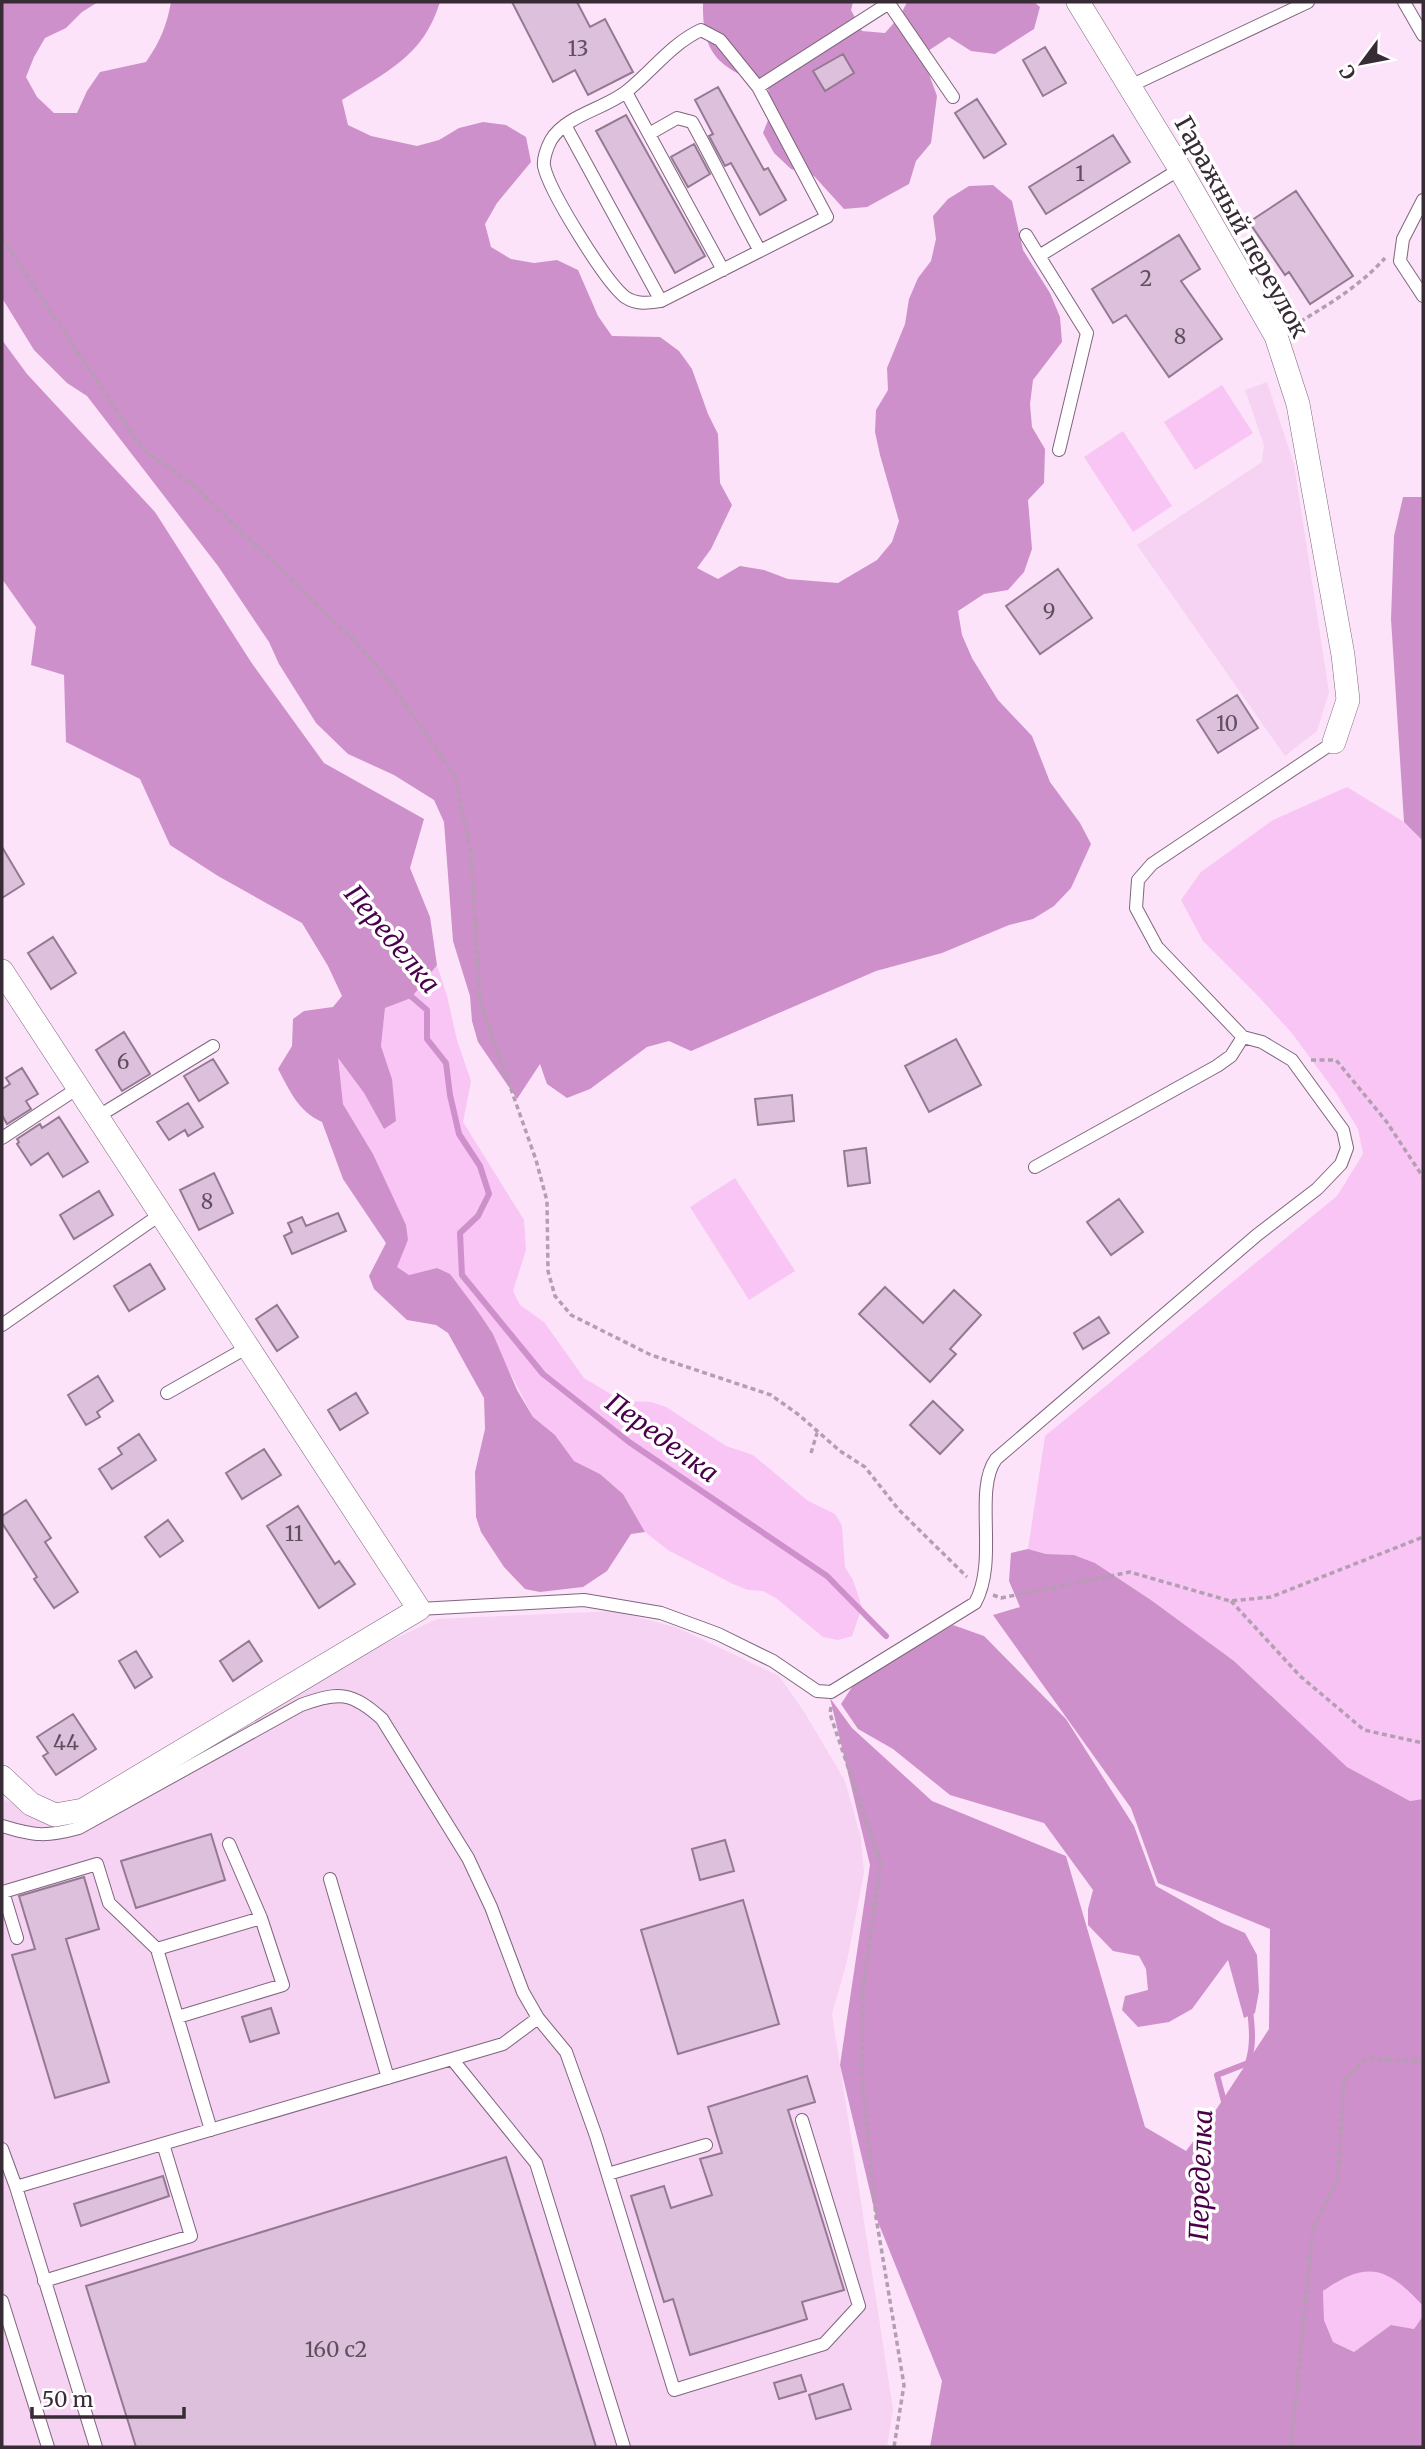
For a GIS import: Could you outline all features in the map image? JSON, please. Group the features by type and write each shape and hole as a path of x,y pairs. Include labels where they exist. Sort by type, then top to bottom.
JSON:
{"street":[{"name":"Гаражный переулок","path":"1078,2 1180,169 1276,336 1297,404 1343,655 1348,700 1334,742"},
{"path":"2,971 419,1609 83,1810 55,1815 31,1804 2,1777"}],"lane":[{"path":"758,88 889,2 953,97"},
{"path":"1130,86 1308,2"},
{"path":"1404,2 1423,35"},
{"path":"701,30 720,40 758,88 827,217 661,301 641,304 627,298 609,281 549,185 543,162 551,140 565,125 626,92 683,38 701,30"},
{"path":"626,92 723,270"},
{"path":"649,134 677,118 692,122 760,251"},
{"path":"565,125 661,301"},
{"path":"1039,256 1180,169"},
{"path":"1423,200 1403,239 1400,261 1423,296"},
{"path":"1026,235 1087,333 1059,450"},
{"path":"419,1609 584,1600 661,1613 729,1639 773,1661 817,1691 831,1692 975,1603 982,1591 987,1558 987,1476 996,1459 1247,1244 1317,1189 1341,1164 1347,1147 1343,1130 1292,1060 1262,1042 1243,1037 1157,947 1136,908 1138,880 1152,864 1334,742"},
{"path":"1035,1167 1217,1066 1231,1056 1243,1037"},
{"path":"97,1117 213,1046"},
{"path":"2,1138 78,1088"},
{"path":"2,1325 161,1214"},
{"path":"167,1393 248,1347"},
{"path":"2,1826 32,1835 55,1834 79,1828 301,1705 323,1697 345,1696 362,1701 382,1719 468,1858 491,1907 523,1992 538,2018 566,2052 608,2175 674,2390 824,2344 859,2306 802,2120"},
{"path":"178,2017 283,1986 261,1918 229,1844"},
{"path":"17,1938 3,1892 97,1864 108,1903 157,1949 211,2130"},
{"path":"330,1879 388,2078"},
{"path":"157,1949 261,1918"},
{"path":"16,2187 503,2043 538,2018"},
{"path":"452,2059 536,2163 624,2447"},
{"path":"44,2281 191,2236 163,2144"},
{"path":"608,2175 706,2145"},
{"path":"2,2149 96,2447"},
{"path":"2,2301 48,2447"}],"path":[{"path":"2,238 143,450 190,482 359,645 390,682 455,776 471,852 480,1001 536,1160 547,1201 548,1271 555,1296 571,1315 651,1355 771,1395 799,1415 840,1451 865,1467 899,1510 982,1591 1001,1598 1130,1572 1230,1601 1271,1597 1423,1537"},
{"path":"1276,336 1331,303 1371,274 1403,239"},
{"path":"1292,1060 1336,1060 1386,1121 1423,1177"},
{"path":"811,1453 817,1433"},
{"path":"1230,1601 1300,1676 1364,1730 1423,1743"},
{"path":"831,1692 830,1714 881,1864 863,1988 862,2076 876,2217 904,2385 894,2447"},
{"path":"1291,2447 1313,2228 1338,2177 1344,2081 1367,2058 1423,2062"}],"shaded area":[{"path":"2,2 98,2 82,12 66,28 45,38 26,77 37,97 54,113 77,113 100,72 146,62 162,33 171,2 440,2 424,36 402,61 342,100 348,125 371,136 417,146 439,140 459,128 483,122 506,125 526,137 531,162 497,203 485,224 491,247 511,259 534,263 557,260 578,270 598,316 612,336 660,337 679,351 692,369 718,434 720,483 732,505 711,549 697,568 718,579 740,566 764,570 788,579 838,583 877,560 892,542 899,521 875,432 876,410 888,390 887,368 905,324 909,299 918,278 931,261 936,239 933,216 948,199 969,186 993,185 1012,201 1023,250 1050,293 1060,317 1062,342 1033,380 1030,404 1032,427 1045,449 1044,483 1028,500 1032,549 1024,572 1008,590 984,594 958,611 962,635 972,658 998,700 1032,736 1050,782 1080,823 1091,844 1071,888 1054,906 1033,919 1009,925 942,953 876,971 691,1051 669,1041 647,1047 590,1089 567,1098 547,1084 540,1064 517,1099 478,1042 472,1021 470,996 453,941 444,822 434,800 394,775 348,754 316,723 279,664 269,642 218,566 87,396 67,383 34,350 2,298"},
{"path":"703,2 853,2 851,10 862,31 885,33 900,16 907,2 1034,2 1040,7 1034,29 995,54 971,51 949,37 928,51 929,74 937,96 931,143 916,161 909,184 867,207 844,209 814,176 791,169 774,153 763,133 772,110 768,89 727,66 711,49 706,37"},
{"path":"2,340 27,374 155,512 251,662 324,763 424,819 410,868 430,917 437,965 411,998 385,1008 381,1046 392,1079 396,1121 384,1129 364,1093 338,1058 343,1104 373,1154 406,1225 408,1240 397,1267 409,1275 437,1268 450,1274 493,1334 517,1390 533,1417 555,1435 574,1461 600,1474 623,1494 645,1532 631,1534 607,1571 583,1587 540,1592 525,1589 504,1567 481,1532 476,1517 475,1472 485,1429 484,1398 448,1333 436,1325 407,1320 374,1289 369,1276 386,1243 343,1179 322,1122 301,1106 278,1069 292,1046 293,1019 304,1011 333,1007 342,996 328,966 302,923 218,876 170,845 140,779 66,742 64,675 31,665 36,627 2,579"},
{"path":"1267,382 1294,464 1329,692 1317,731 1285,756 1137,545 1262,462 1264,445 1245,390"},
{"path":"1222,385 1253,433 1195,470 1164,422"},
{"path":"1123,431 1172,506 1133,532 1084,457"},
{"path":"1403,497 1423,497 1423,841 1404,822 1391,619 1394,536"},
{"path":"1347,787 1404,822 1423,841 1423,1799 1410,1801 1347,1767 1234,1661 1095,1563 1074,1555 1046,1554 1028,1549 1045,1436 1337,1196 1363,1154 1358,1129 1336,1093 1291,1032 1203,941 1181,900 1201,872 1273,820"},
{"path":"437,965 471,1081 463,1122 524,1220 526,1250 513,1291 520,1305 544,1322 584,1378 622,1401 651,1402 666,1407 726,1446 753,1455 808,1501 835,1514 842,1526 845,1567 853,1580 862,1607 852,1636 838,1640 823,1637 776,1598 763,1591 748,1590 733,1584 668,1550 645,1532 623,1494 600,1474 574,1461 555,1435 533,1417 477,1309 437,1268 409,1275 396,1267 408,1240 373,1154 343,1104 337,1057 364,1093 384,1129 392,1079 381,1046 385,1008 411,997"},
{"path":"735,1178 795,1271 749,1300 690,1207"},
{"path":"1028,1549 1046,1554 1074,1555 1095,1563 1234,1661 1347,1767 1410,1801 1423,1799 1423,2306 1399,2283 1376,2272 1353,2275 1323,2291 1324,2320 1333,2342 1354,2352 1391,2325 1414,2329 1423,2316 1423,2447 930,2447 942,2381 876,2217 840,2065 870,1865 830,1698 852,1728 932,1801 1066,1856 1145,2127 1186,2151 1269,2029 1270,1929 1158,1883 1131,1808 993,1615 1020,1607 1009,1581 1011,1553"},
{"path":"616,1611 678,1628 779,1676 805,1713 845,1781 861,1838 864,1873 847,1961 832,2014 893,2409 887,2447 2,2447 2,1799 25,1807 54,1824 373,1649 437,1619"},
{"path":"953,1625 984,1636 1066,1719 1134,1826 1156,1886 1245,1933 1257,1955 1259,1991 1255,2013 1244,2018 1228,1960 1192,2009 1169,2022 1138,2027 1122,2010 1125,1996 1148,1990 1146,1969 1139,1956 1113,1951 1088,1925 1088,1909 1093,1890 1044,1823 950,1795 893,1749 858,1729 841,1704 854,1684"},
{"path":"1368,2270 1392,2276 1423,2306 1423,2316 1414,2329 1391,2325 1354,2352 1333,2342 1324,2320 1323,2291 1344,2277"}],"building":[{"path":"512,2 577,2 590,27 605,19 633,72 588,95 575,70 553,82"},
{"path":"1045,47 1066,83 1043,96 1023,60"},
{"path":"843,54 854,73 825,91 813,71"},
{"path":"718,87 764,170 768,168 786,200 760,215 731,163 725,166 709,136 713,134 695,100"},
{"path":"977,99 1006,144 984,158 955,113"},
{"path":"626,115 705,256 675,273 596,131"},
{"path":"1113,135 1130,162 1046,214 1029,187"},
{"path":"694,144 710,174 688,187 671,157"},
{"path":"1296,191 1353,276 1310,304 1289,272 1285,275 1249,222"},
{"path":"1179,235 1200,269 1181,281 1222,339 1169,377 1126,315 1113,323 1092,289"},
{"path":"1058,569 1092,618 1040,654 1006,606"},
{"path":"1237,695 1258,728 1218,753 1197,720"},
{"path":"2,847 24,884 2,898"},
{"path":"53,937 76,973 51,989 28,953"},
{"path":"124,1032 150,1074 122,1091 96,1050"},
{"path":"956,1039 981,1085 929,1112 905,1066"},
{"path":"213,1059 228,1083 199,1101 184,1076"},
{"path":"22,1068 38,1094 26,1101 31,1109 7,1124 2,1115 2,1089 10,1084 6,1078"},
{"path":"792,1095 794,1121 758,1125 755,1099"},
{"path":"188,1103 203,1127 188,1136 185,1130 169,1140 157,1122"},
{"path":"59,1117 88,1162 63,1177 48,1153 31,1165 17,1144 17,1139 40,1124 42,1128"},
{"path":"866,1148 870,1183 848,1186 844,1151"},
{"path":"214,1173 233,1213 199,1230 180,1190"},
{"path":"99,1191 113,1215 74,1239 60,1215"},
{"path":"1119,1199 1143,1232 1111,1255 1087,1222"},
{"path":"338,1213 346,1231 292,1254 284,1236 292,1232 288,1223 302,1217 306,1226"},
{"path":"150,1264 165,1289 129,1311 114,1286"},
{"path":"885,1287 923,1323 954,1290 981,1315 950,1349 956,1354 930,1382 859,1314"},
{"path":"277,1305 298,1337 277,1351 256,1319"},
{"path":"1099,1317 1109,1333 1083,1349 1074,1333"},
{"path":"98,1376 113,1401 97,1412 100,1417 86,1425 68,1395"},
{"path":"356,1393 368,1413 340,1430 328,1410"},
{"path":"933,1401 963,1430 940,1454 910,1425"},
{"path":"139,1434 156,1460 112,1489 99,1469 122,1454 118,1448"},
{"path":"264,1449 281,1475 242,1499 226,1473"},
{"path":"26,1500 51,1538 45,1542 78,1592 54,1608 2,1523 2,1516"},
{"path":"298,1506 335,1564 339,1561 355,1584 319,1608 267,1526"},
{"path":"168,1520 183,1541 160,1557 145,1537"},
{"path":"249,1641 262,1661 233,1681 220,1661"},
{"path":"136,1651 152,1677 135,1688 119,1661"},
{"path":"73,1714 96,1749 56,1775 43,1756 48,1753 37,1737"},
{"path":"211,1834 225,1880 136,1908 121,1861"},
{"path":"725,1840 734,1871 700,1880 692,1849"},
{"path":"84,1877 99,1929 66,1939 109,2082 55,2098 12,1955 35,1949 19,1896"},
{"path":"743,1900 779,2024 678,2054 641,1930"},
{"path":"271,2008 279,2033 250,2042 242,2017"},
{"path":"807,2076 815,2102 788,2110 844,2290 802,2302 807,2319 690,2355 673,2299 664,2302 631,2196 664,2186 671,2208 712,2195 700,2159 722,2153 708,2107"},
{"path":"506,2157 596,2447 136,2447 86,2286"},
{"path":"163,2176 169,2196 81,2226 74,2204"},
{"path":"801,2375 806,2391 779,2399 774,2383"},
{"path":"843,2384 851,2409 816,2419 809,2395"}],"waterway":[{"name":"Переделка","path":"406,992 427,1010 427,1039 446,1063 459,1134 480,1166 489,1194 478,1216 460,1233 462,1275 543,1374 629,1442 827,1576 886,1636"},
{"name":"Переделка","path":"1212,2447 1220,2356 1217,2224 1222,2178 1221,2153 1227,2113 1217,2075 1248,2063 1252,2043 1250,2009"}]}
